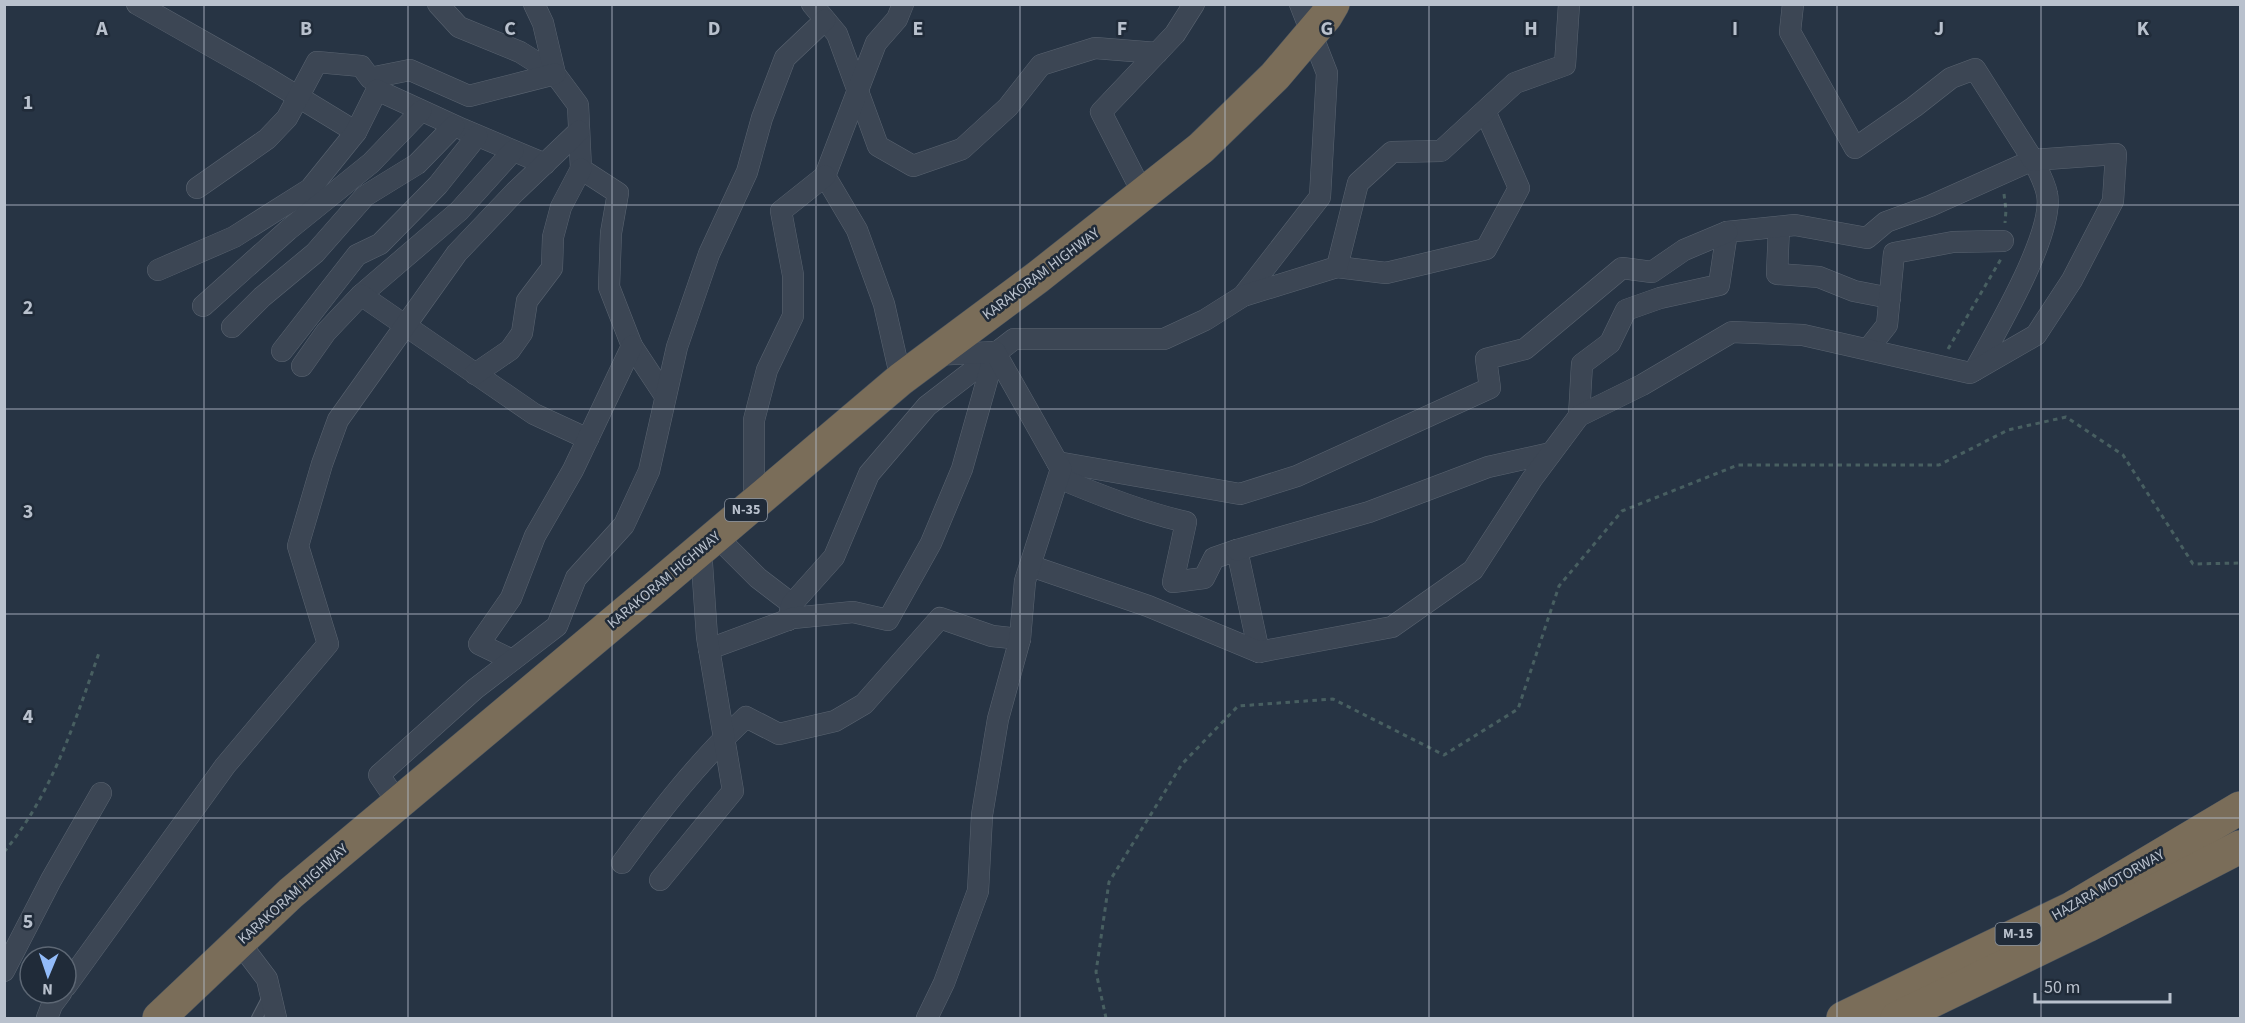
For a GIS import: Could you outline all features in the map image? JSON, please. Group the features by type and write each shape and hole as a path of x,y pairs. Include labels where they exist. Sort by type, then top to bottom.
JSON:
{"highway":[{"name":"KARAKORAM HIGHWAY","path":"159,1018 291,892 901,379 1038,277 1202,148 1275,76 1305,19 1326,16 1333,4"},
{"name":"HAZARA MOTORWAY","path":"1897,1018 2087,926 2199,851 2241,808"},
{"name":"HAZARA MOTORWAY","path":"1843,1018 2072,908 2199,851 2241,847"}],"street":[{"path":"137,4 356,132"},
{"path":"438,4 459,27 520,52 555,74 578,105 581,169 561,207 553,237 552,268 527,301 522,333 510,350 475,374"},
{"path":"534,4 543,23 555,74"},
{"path":"754,503 754,420 767,370 794,316 793,275 781,211 825,176 876,43 897,19 903,4"},
{"path":"1143,194 1101,112 1175,34 1194,4"},
{"path":"1337,267 1358,183 1392,152 1440,151 1515,83 1564,65 1569,4"},
{"path":"1793,4 1790,32 1855,148 1951,78 1975,69 2033,160 2048,194 2047,223 2025,274 1975,370"},
{"path":"398,803 379,775 475,689 557,626 576,578 624,525 649,471 677,347 709,254 747,172 762,118 785,58 819,12 837,34 878,146 913,166 962,149 1008,107 1041,65 1095,48 1157,53"},
{"path":"1243,296 1320,197 1327,73 1305,19"},
{"path":"197,188 267,140 287,118 317,62 361,66 370,78 410,70 469,96 555,74"},
{"path":"158,270 234,237 310,189 356,132 377,90 454,126 545,164"},
{"path":"203,306 288,230 371,163 421,111"},
{"path":"790,612 834,557 869,474 927,406 1014,339 1164,339 1205,320 1243,296 1337,267 1386,273 1486,249 1518,188 1485,111"},
{"path":"232,327 262,297 315,253 365,196 417,164 454,126"},
{"path":"78,970 225,766 328,644 298,546 322,464 338,420 458,254 579,131"},
{"path":"282,351 357,255 380,244 438,184 477,136"},
{"path":"302,366 326,332 362,295 459,212 513,151"},
{"path":"1031,566 1148,606 1259,652 1392,627 1473,570 1551,453 1579,416 1642,385 1732,332 1803,335 1970,373 2036,335 2072,280 2113,201 2116,154 2033,160 1930,206 1887,222 1867,238 1795,225 1726,232 1684,250 1652,272 1622,268 1525,349 1486,360 1490,388 1297,476 1240,494 1058,470"},
{"path":"581,169 618,193 610,233 609,287 632,346 665,396"},
{"path":"825,176 858,230 884,304 901,379"},
{"path":"1779,227 1777,274 1819,277 1854,291 1890,298"},
{"path":"1579,416 1582,364 1610,343 1626,310 1660,298 1719,285 1726,232"},
{"path":"1868,349 1887,325 1894,253 1953,242 2003,241"},
{"path":"362,295 534,414 588,439"},
{"path":"512,660 479,644 511,598 535,536 573,470 632,346"},
{"path":"932,356 995,352"},
{"path":"995,352 1058,470 1119,503 1186,522 1173,582 1204,578 1214,558 1237,550 1369,512 1488,467 1551,453"},
{"path":"709,649 790,612 853,612 888,620 931,543 962,469 995,352"},
{"path":"927,1018 944,983 978,891 982,815 998,719 1020,639 1025,581 1058,470"},
{"path":"708,543 758,578 790,612"},
{"path":"660,880 733,791 709,649 708,543"},
{"path":"1237,550 1259,652"},
{"path":"622,863 669,798 724,737 746,717 779,734 835,721 864,704 940,618 992,636 1020,639"},
{"path":"4,971 51,880 101,793"},
{"path":"239,942 267,979 276,1018"}],"lane":[{"path":"257,1018 270,992"}],"path":[{"path":"1938,365 2001,259 2006,210 2000,174"},
{"path":"1107,1018 1096,972 1109,882 1182,764 1238,706 1333,699 1444,755 1518,709 1559,586 1622,511 1738,465 1939,465 2008,430 2066,417 2123,455 2193,564 2241,563"},
{"path":"4,852 23,829 66,749 100,650"}]}
